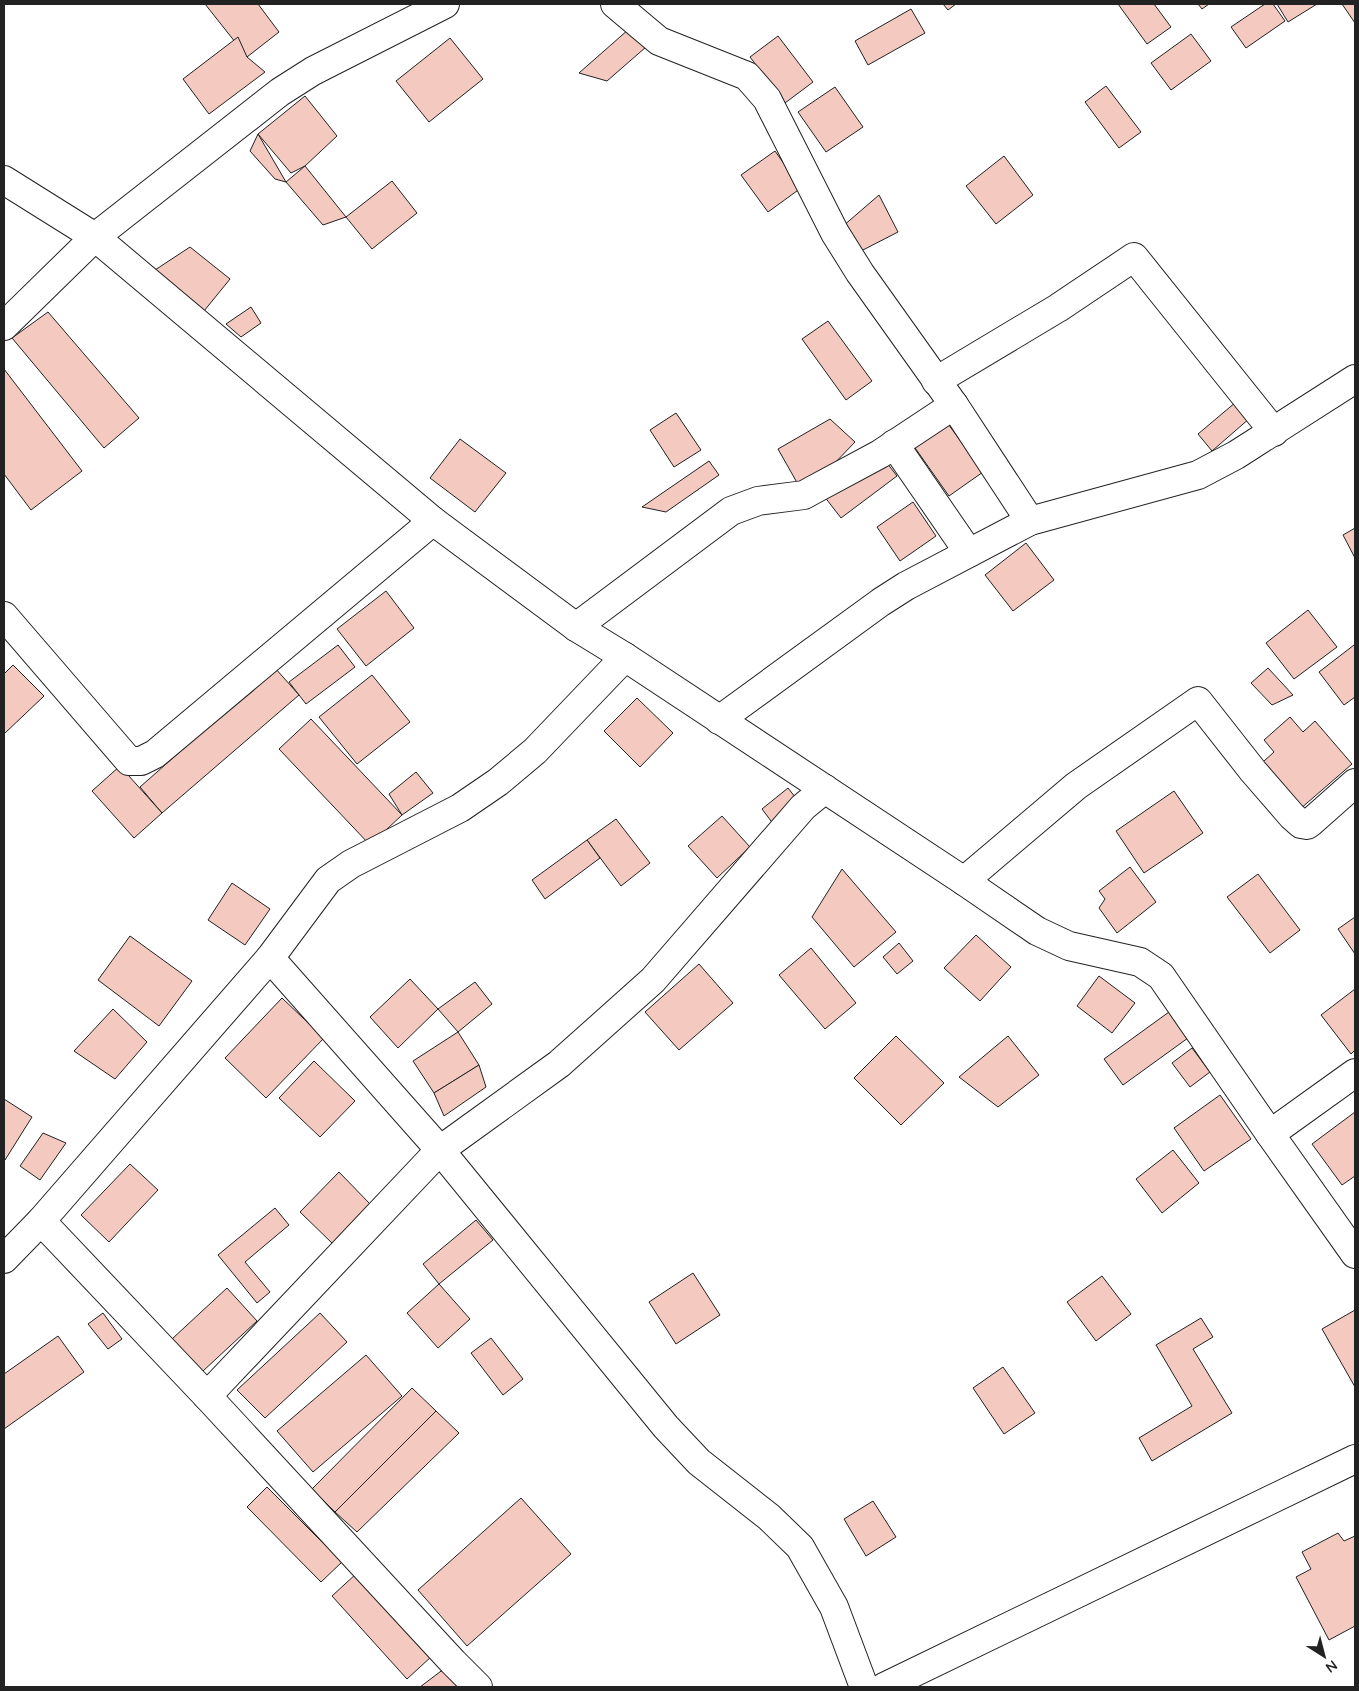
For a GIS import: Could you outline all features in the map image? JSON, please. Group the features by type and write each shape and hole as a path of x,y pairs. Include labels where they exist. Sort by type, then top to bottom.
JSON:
{"street":[{"path":"4,326 95,237 280,92 313,71 445,4"},
{"path":"615,4 659,41 747,76 767,99 835,233 860,273 954,405 1030,521"},
{"path":"4,180 95,237 433,522 576,627 625,657 1037,931 1069,946 1140,962 1161,976 1355,1254"},
{"path":"936,381 1058,308 1134,257 1274,432"},
{"path":"719,720 881,602 906,586 1030,521 1198,475 1274,432 1355,379"},
{"path":"576,627 731,511 758,501 804,495 880,454 954,405"},
{"path":"894,444 969,553"},
{"path":"4,616 128,761 141,762 155,754 433,522"},
{"path":"4,1259 41,1221 270,958 328,880 351,864 460,808 498,782 535,751 625,657"},
{"path":"964,881 1076,786 1198,702 1253,771 1301,824 1307,825 1311,822 1355,783"},
{"path":"207,1396 440,1150 559,1064 653,980 804,807 825,789"},
{"path":"270,958 440,1150 666,1427 698,1462 769,1517 800,1547 834,1607 864,1687"},
{"path":"1270,1134 1355,1073"},
{"path":"41,1221 478,1687"},
{"path":"884,1687 1355,1459"}],"building":[{"path":"205,4 258,4 279,32 247,57"},
{"path":"943,4 956,4 948,10"},
{"path":"1118,4 1154,4 1171,27 1147,44"},
{"path":"1198,4 1209,4 1202,9"},
{"path":"1265,4 1273,4 1285,21 1246,48 1231,27"},
{"path":"1277,4 1317,4 1288,22"},
{"path":"1342,4 1355,4 1355,23"},
{"path":"911,9 925,33 868,65 855,41"},
{"path":"629,29 646,47 607,81 579,73"},
{"path":"1191,34 1211,61 1171,90 1151,63"},
{"path":"778,36 813,82 785,103 750,57"},
{"path":"238,37 247,57 265,72 209,114 183,79"},
{"path":"450,38 483,79 429,122 396,81"},
{"path":"1106,86 1141,132 1119,148 1085,102"},
{"path":"835,87 863,127 826,152 798,112"},
{"path":"305,96 337,136 305,166 291,173 258,134"},
{"path":"258,134 286,182 275,179 250,151"},
{"path":"775,151 801,188 768,212 741,175"},
{"path":"1004,156 1033,195 996,224 966,186"},
{"path":"305,166 346,217 323,225 286,182"},
{"path":"392,181 417,213 372,249 346,217"},
{"path":"879,195 898,232 861,251 835,233"},
{"path":"190,247 230,279 204,311 155,270"},
{"path":"251,307 261,323 241,337 226,324"},
{"path":"48,312 139,418 104,448 12,338"},
{"path":"828,321 872,381 846,400 802,339"},
{"path":"4,369 82,471 31,510 4,474"},
{"path":"1236,402 1250,418 1212,451 1198,434"},
{"path":"676,413 701,450 674,467 650,430"},
{"path":"830,419 855,442 804,495 778,449"},
{"path":"946,421 983,472 949,496 913,445"},
{"path":"460,439 506,473 475,512 430,478"},
{"path":"880,454 897,476 841,518 824,496"},
{"path":"709,461 719,475 666,512 642,507"},
{"path":"913,502 936,536 900,561 877,527"},
{"path":"1355,528 1355,558 1343,535"},
{"path":"1026,543 1054,580 1013,611 985,575"},
{"path":"386,591 414,628 366,666 337,629"},
{"path":"1308,610 1337,647 1294,679 1266,643"},
{"path":"338,645 355,667 306,704 289,682"},
{"path":"1354,645 1355,697 1344,705 1319,672"},
{"path":"13,665 44,696 4,734 4,674"},
{"path":"275,668 299,695 162,813 140,787"},
{"path":"1268,668 1293,695 1272,705 1251,683"},
{"path":"372,675 410,722 357,764 319,717"},
{"path":"637,698 673,733 640,767 604,731"},
{"path":"1290,717 1303,732 1315,721 1352,764 1292,816 1253,771 1274,752 1264,740"},
{"path":"311,719 402,815 370,845 279,749"},
{"path":"120,766 162,813 134,838 92,791"},
{"path":"416,772 433,793 402,815 389,794"},
{"path":"788,788 803,807 777,829 762,809"},
{"path":"1174,791 1203,833 1144,873 1116,831"},
{"path":"722,816 750,847 717,878 688,846"},
{"path":"616,819 650,863 621,886 587,840"},
{"path":"587,840 600,858 545,899 532,880"},
{"path":"1130,867 1156,902 1117,933 1099,908 1105,899 1099,891"},
{"path":"842,869 896,932 854,967 812,917"},
{"path":"1258,874 1300,930 1270,953 1227,897"},
{"path":"232,883 270,909 245,945 208,920"},
{"path":"1355,917 1355,954 1338,929"},
{"path":"976,935 1011,967 980,1001 944,968"},
{"path":"130,936 192,981 159,1026 98,980"},
{"path":"899,943 913,961 897,974 883,957"},
{"path":"811,948 856,1003 825,1029 779,975"},
{"path":"699,964 733,1003 679,1050 645,1012"},
{"path":"1099,976 1135,1003 1112,1033 1077,1006"},
{"path":"410,979 438,1009 398,1048 370,1017"},
{"path":"475,982 492,1004 458,1032 438,1009"},
{"path":"1355,989 1355,1050 1351,1054 1321,1015"},
{"path":"282,998 324,1038 266,1098 225,1058"},
{"path":"113,1009 147,1042 115,1079 74,1051"},
{"path":"1169,1012 1188,1038 1123,1085 1104,1059"},
{"path":"458,1032 479,1065 434,1093 413,1061"},
{"path":"896,1036 944,1083 901,1125 854,1078"},
{"path":"1008,1036 1039,1075 998,1107 959,1077"},
{"path":"1192,1048 1210,1072 1190,1087 1172,1063"},
{"path":"314,1061 355,1101 320,1137 279,1098"},
{"path":"479,1065 486,1087 444,1116 434,1093"},
{"path":"1220,1095 1251,1139 1204,1171 1174,1128"},
{"path":"4,1099 32,1117 5,1160 4,1159"},
{"path":"1355,1112 1355,1176 1342,1185 1312,1144"},
{"path":"43,1133 66,1143 40,1180 20,1166"},
{"path":"1173,1150 1199,1183 1162,1213 1136,1179"},
{"path":"130,1164 158,1190 109,1242 81,1215"},
{"path":"339,1172 372,1206 333,1244 300,1212"},
{"path":"275,1208 289,1225 245,1262 270,1292 257,1303 218,1255"},
{"path":"476,1220 493,1240 439,1284 423,1264"},
{"path":"693,1273 720,1315 676,1344 649,1302"},
{"path":"1102,1276 1131,1314 1096,1341 1067,1302"},
{"path":"439,1284 470,1319 438,1348 407,1313"},
{"path":"227,1288 257,1321 203,1371 172,1339"},
{"path":"1355,1310 1355,1387 1322,1329"},
{"path":"103,1313 122,1339 108,1349 88,1324"},
{"path":"320,1313 347,1342 265,1418 237,1390"},
{"path":"1201,1318 1213,1337 1193,1349 1232,1413 1152,1461 1139,1438 1192,1406 1156,1345"},
{"path":"58,1336 84,1372 4,1429 4,1374"},
{"path":"491,1338 523,1379 503,1395 471,1353"},
{"path":"366,1355 402,1396 313,1472 277,1431"},
{"path":"1003,1367 1035,1413 1004,1434 973,1388"},
{"path":"412,1388 436,1411 335,1512 312,1489"},
{"path":"436,1411 459,1433 357,1532 335,1512"},
{"path":"267,1487 342,1562 321,1582 247,1507"},
{"path":"521,1498 571,1554 467,1646 418,1590"},
{"path":"873,1501 896,1537 866,1556 844,1519"},
{"path":"1338,1533 1344,1541 1355,1536 1355,1626 1329,1640 1296,1577 1311,1569 1302,1552"},
{"path":"357,1573 432,1656 407,1679 332,1596"},
{"path":"453,1662 473,1687 420,1687"}]}
